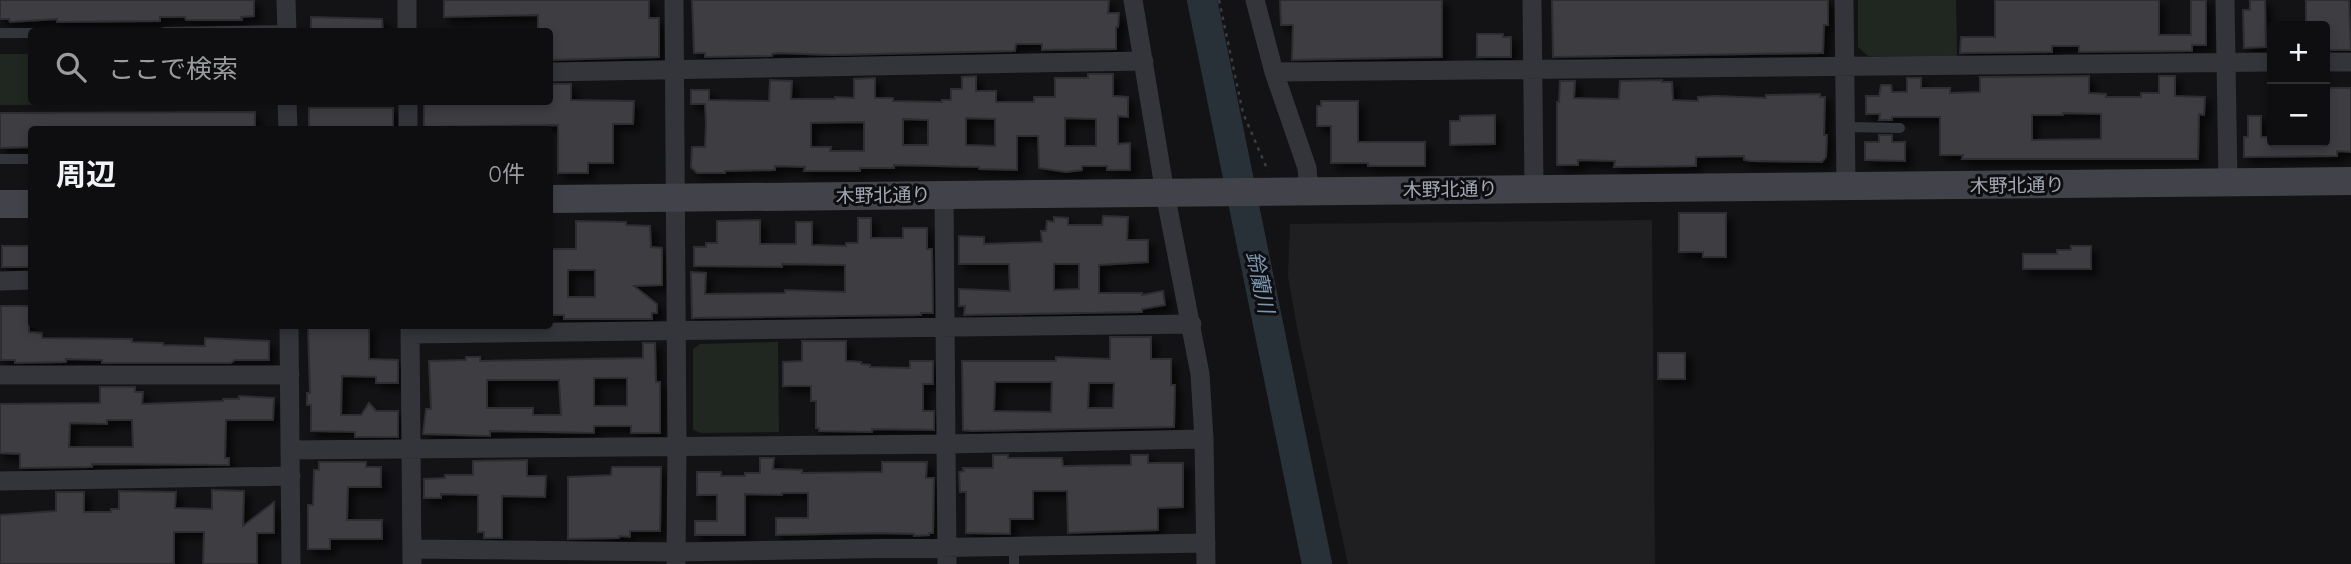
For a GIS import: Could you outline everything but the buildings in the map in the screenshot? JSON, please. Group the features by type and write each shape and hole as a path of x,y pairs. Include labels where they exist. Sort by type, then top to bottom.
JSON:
{"street":[{"path":"286,0 287,28"},
{"path":"407,0 407,28"},
{"path":"674,0 676,558"},
{"path":"1133,0 1165,193 1200,374 1205,439 1206,564"},
{"path":"1255,0 1274,72 1307,168 1310,191"},
{"path":"1532,0 1534,188"},
{"path":"1844,0 1846,187"},
{"path":"2225,0 2228,182"},
{"path":"553,72 1144,61"},
{"path":"1274,72 2267,62"},
{"path":"2330,62 2351,62"},
{"path":"287,105 288,126"},
{"path":"408,105 408,126"},
{"name":"木野北通り","path":"553,199 1208,193 1267,183 1310,191 2351,181"},
{"path":"944,194 947,556"},
{"path":"0,204 28,204"},
{"path":"0,281 28,280"},
{"path":"1192,324 677,331 410,330 412,556 1014,556 1206,543"},
{"path":"289,329 291,564"},
{"path":"0,375 290,374"},
{"path":"290,450 1205,439"},
{"path":"0,481 291,476"}],"lane":[{"path":"0,33 28,33"},
{"path":"1846,127 1900,128"},
{"path":"0,159 28,159"}],"path":[{"path":"1219,0 1243,113 1267,183"}],"shaded area":[{"path":"1858,0 1956,0 1957,56 1868,56 1858,47"},
{"path":"0,54 28,54 28,105 0,105"},
{"path":"1652,220 1655,564 1348,564 1288,276 1290,224"},
{"path":"778,342 779,432 701,433 693,430 693,349 700,344"}],"waterway":[{"name":"鈴蘭川","path":"1202,0 1317,564"}]}
